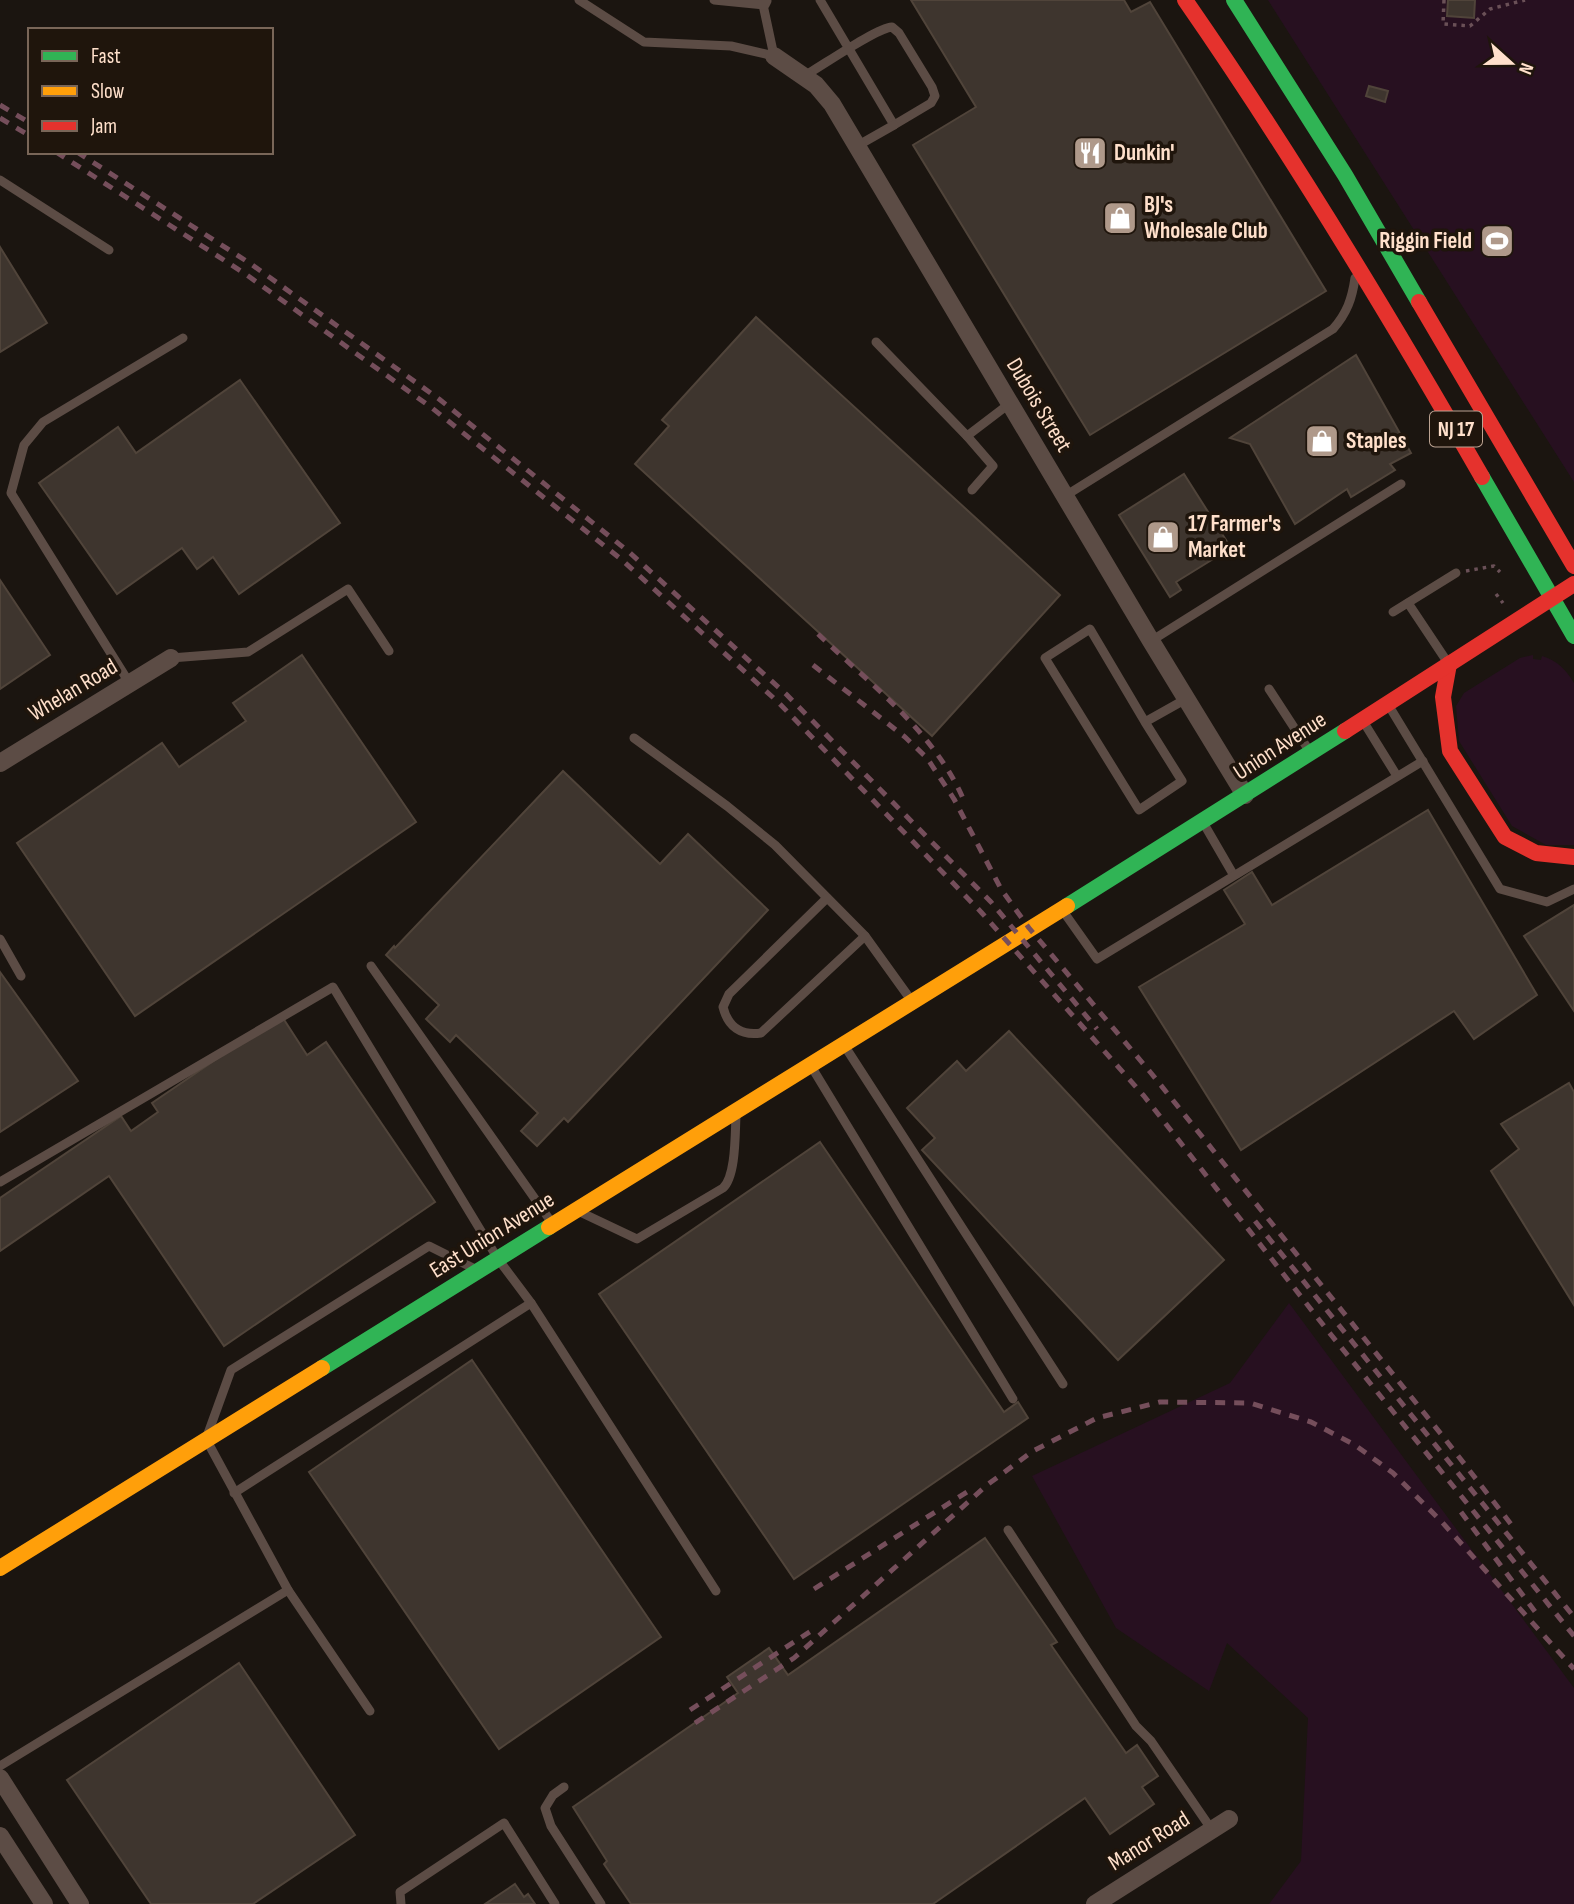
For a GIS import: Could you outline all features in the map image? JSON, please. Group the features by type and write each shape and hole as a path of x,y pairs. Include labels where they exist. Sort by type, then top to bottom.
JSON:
{"main road":[{"name":"NJ 17","path":"1185,0 1246,85 1357,263 1435,392 1574,636"},
{"name":"NJ 17","path":"1234,0 1359,199 1574,566"},
{"name":"Union Avenue","path":"1007,942 1311,754 1574,584"},
{"path":"1449,664 1443,696 1450,751 1505,837 1536,853 1574,857"},
{"name":"East Union Avenue","path":"0,1568 1007,942"}],"street":[{"name":"Dubois Street","path":"774,56 825,94 1245,795"},
{"name":"Whelan Road","path":"0,763 172,658"},
{"path":"0,1778 80,1904"},
{"name":"Manor Road","path":"1095,1904 1229,1819"},
{"path":"0,1836 44,1904"},
{"path":"21,1868 47,1852"}],"lane":[{"path":"579,0 645,42 731,46 774,56 765,2 714,0"},
{"path":"820,0 894,125"},
{"path":"804,76 884,29 892,27 899,33 935,96 932,103 857,146"},
{"path":"0,180 109,250"},
{"path":"1065,496 1334,329 1352,300 1357,263"},
{"path":"130,684 11,493 24,446 43,422 183,338"},
{"path":"876,342 993,466 972,490"},
{"path":"967,436 1009,404"},
{"path":"1151,642 1401,484"},
{"path":"1393,612 1456,573"},
{"path":"172,658 248,652 348,589 389,651"},
{"path":"1408,603 1449,664"},
{"path":"1090,629 1145,722 1182,781 1139,810 1045,658 1090,629"},
{"path":"1269,689 1311,754"},
{"path":"1145,722 1186,699"},
{"path":"1388,704 1500,889 1547,902 1574,889"},
{"path":"1362,720 1397,776"},
{"path":"634,738 775,845 865,936 912,1001"},
{"path":"1062,908 1097,958 1423,761"},
{"path":"1203,821 1233,874"},
{"path":"827,898 729,995 723,1007 725,1016 739,1031 750,1035 761,1032 865,936"},
{"path":"0,939 21,976"},
{"path":"371,966 553,1224"},
{"path":"0,1182 333,987 498,1259 531,1303 716,1591"},
{"path":"843,1044 1063,1384"},
{"path":"810,1064 1013,1399"},
{"path":"576,1210 630,1238 637,1239 723,1188 731,1174 737,1110"},
{"path":"370,1711 288,1590 206,1439 231,1370 429,1246 478,1270"},
{"path":"234,1493 531,1303"},
{"path":"1008,1530 1136,1726 1151,1741 1212,1830"},
{"path":"0,1766 288,1590"},
{"path":"564,1787 553,1795 545,1808 551,1826 601,1904"},
{"path":"401,1904 400,1892 504,1823 555,1904"}],"path":[{"path":"1444,0 1443,24 1470,26 1490,9 1525,0"},
{"path":"1456,573 1494,566 1500,572"}],"shaded area":[{"name":"Riggin Field","path":"1268,0 1574,0 1574,482"},
{"path":"1533,655 1533,659 1541,660 1542,656 1557,663 1574,683 1574,845 1546,845 1512,826 1459,741 1456,706 1464,693 1520,658"},
{"path":"1289,1303 1574,1688 1574,1904 1269,1904 1301,1861 1308,1718 1227,1643 1209,1691 1116,1628 1032,1476 1230,1383"}],"building":[{"name":"BJ's Wholesale Club","path":"911,0 1124,0 1131,12 1150,2 1326,291 1090,435 913,145 976,107"},
{"path":"1448,0 1475,0 1474,18 1447,16"},
{"path":"1369,86 1388,91 1385,102 1366,96"},
{"path":"0,247 47,323 0,352"},
{"path":"756,317 1060,595 932,736 635,464 669,426 662,420"},
{"name":"Staples","path":"1356,355 1411,453 1390,464 1395,470 1351,497 1347,489 1295,524 1250,444 1230,438"},
{"path":"240,380 340,523 239,594 213,557 197,569 182,548 117,594 39,483 118,427 136,453"},
{"path":"1184,474 1231,548 1176,582 1181,590 1170,597 1119,515"},
{"path":"0,580 50,655 0,689"},
{"path":"302,655 416,822 135,1016 17,843 162,743 179,767 246,721 233,703"},
{"path":"563,771 660,864 688,834 768,910 568,1122 564,1118 537,1146 521,1131 538,1113 456,1035 450,1042 426,1019 439,1005 386,955"},
{"path":"1428,810 1537,995 1474,1039 1454,1011 1241,1150 1139,987 1245,924 1224,890 1252,872 1272,905"},
{"path":"1574,905 1574,1011 1524,936"},
{"path":"0,972 78,1081 0,1132"},
{"path":"281,1015 307,1055 326,1042 435,1202 224,1346 109,1176 0,1251 0,1198 121,1116 131,1131 158,1112 152,1103"},
{"path":"1009,1031 1224,1260 1118,1360 922,1150 935,1138 907,1108 957,1061 966,1071"},
{"path":"1569,1083 1574,1092 1574,1305 1491,1171 1519,1149 1501,1124"},
{"path":"820,1142 1004,1412 1018,1402 1028,1418 794,1579 599,1294"},
{"path":"472,1360 661,1637 499,1749 309,1472"},
{"path":"985,1538 1057,1642 1051,1645 1126,1753 1137,1745 1158,1776 1142,1787 1154,1804 1110,1834 1085,1798 933,1904 631,1904 604,1864 607,1861 573,1807 738,1693 727,1677 769,1648 788,1675"},
{"path":"239,1663 355,1835 253,1904 151,1904 67,1780"},
{"path":"515,1884 524,1897 528,1894 535,1904 485,1904"}],"railway":[{"path":"0,105 28,122"},
{"path":"0,118 28,135"},
{"path":"59,154 244,273 432,408 622,560 778,702 981,912 1144,1096 1324,1326 1574,1636"},
{"path":"80,154 251,264 439,399 629,552 786,694 991,902 1097,1029"},
{"path":"818,634 920,732 953,778 965,803"},
{"path":"813,665 905,737 927,758 954,799 1001,889 1029,928 1151,1073 1514,1528"},
{"path":"1255,1221 1574,1617"},
{"path":"695,1723 794,1658 987,1485 1033,1451 1097,1418 1160,1402 1250,1403 1311,1422 1355,1445 1393,1473 1441,1521 1574,1669"},
{"path":"814,1589 970,1490"},
{"path":"1461,1512 1536,1613"},
{"path":"690,1710 814,1629"}],"traffic: fast":[{"path":"1234,0 1345,175 1419,302"},
{"path":"1482,477 1574,636"},
{"path":"1067,906 1345,731"},
{"path":"322,1368 549,1227"}],"traffic: slow":[{"path":"549,1227 1067,906"},
{"path":"0,1568 322,1368"}],"traffic: jam":[{"path":"1185,0 1339,235 1482,477"},
{"path":"1419,302 1574,566"},
{"path":"1345,731 1574,584"},
{"path":"1449,664 1443,697 1450,751 1505,837 1536,853 1574,857"}],"place":[{"name":"Dunkin'","path":"1090,153"},
{"name":"BJ's Wholesale Club","path":"1120,218"},
{"name":"Riggin Field","path":"1497,241"},
{"name":"Staples","path":"1322,441"},
{"name":"17 Farmer's Market","path":"1163,537"}]}
